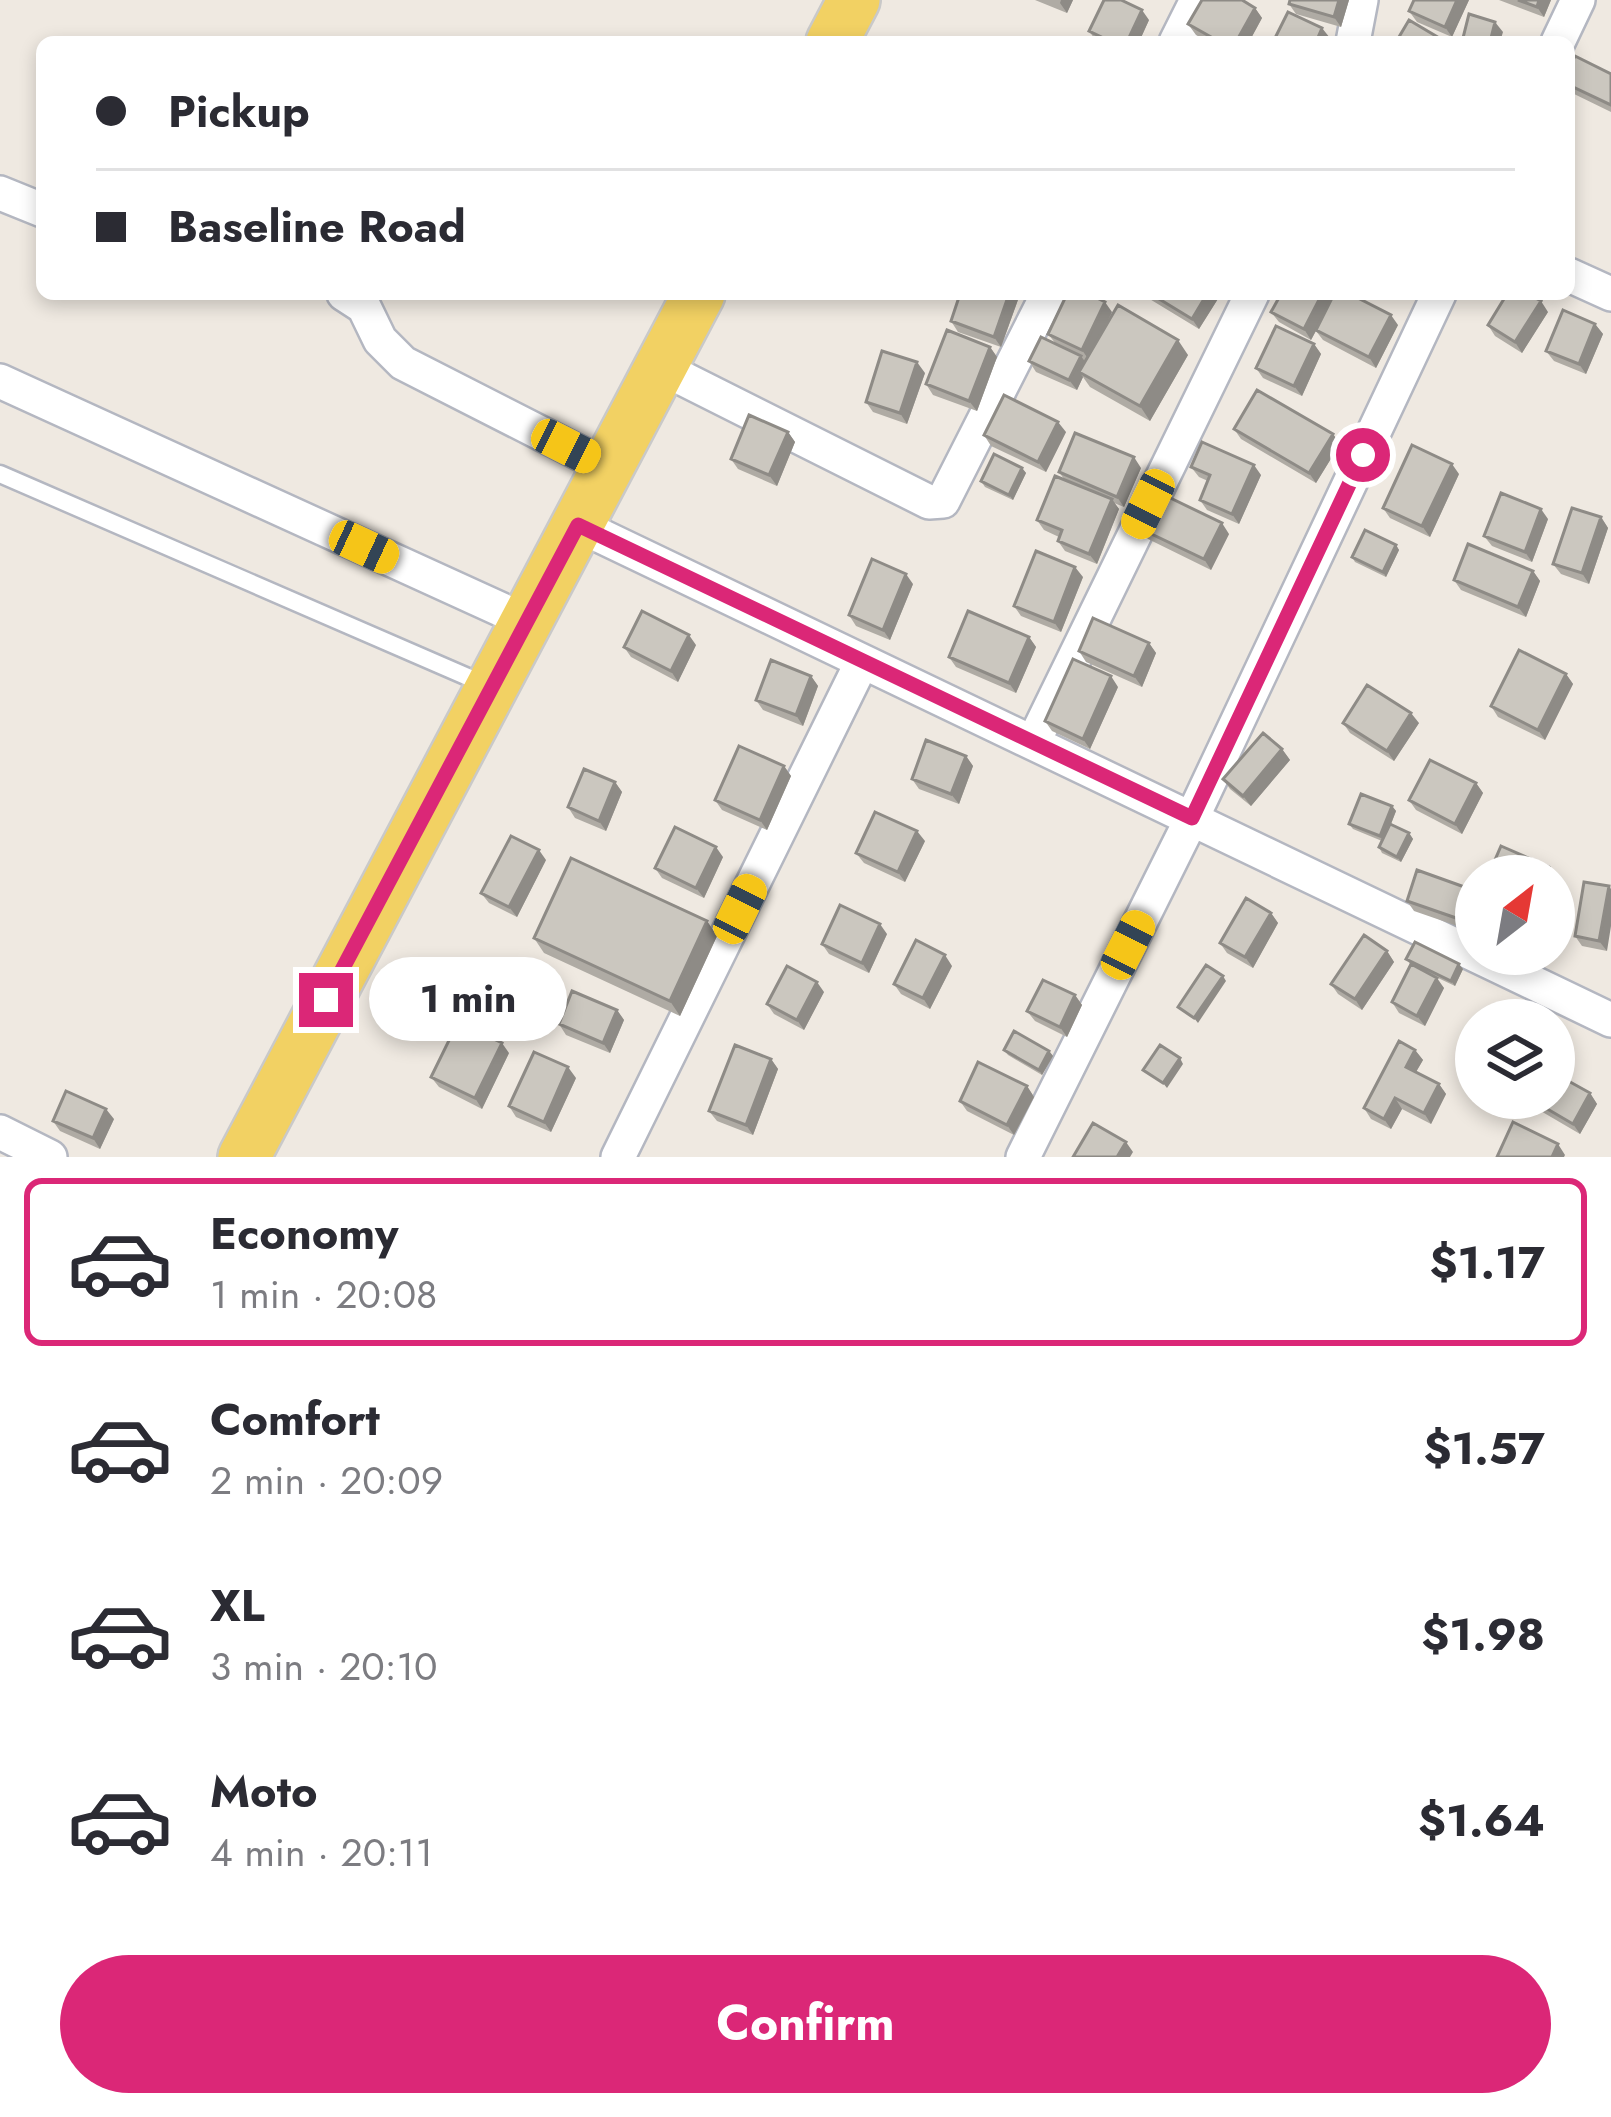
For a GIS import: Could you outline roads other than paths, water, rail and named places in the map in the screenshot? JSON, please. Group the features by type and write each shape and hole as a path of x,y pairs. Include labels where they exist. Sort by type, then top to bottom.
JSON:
{"main road":[{"path":"835,36 854,0"},
{"path":"244,1157 696,300"}],"street":[{"path":"1179,36 1197,0"},
{"path":"1354,36 1361,0"},
{"path":"1561,36 1578,0"},
{"path":"0,193 36,208"},
{"path":"1575,278 1611,294"},
{"path":"353,300 364,307 380,340 403,363 607,467"},
{"path":"661,367 929,502 944,501 1045,300"},
{"path":"1033,743 1249,300"},
{"path":"1023,1157 1192,818 1436,300"},
{"path":"0,381 526,620"},
{"path":"578,525 1611,1020"},
{"path":"618,1157 862,662"},
{"path":"0,1132 50,1157"}],"lane":[{"path":"0,474 490,686"}]}
